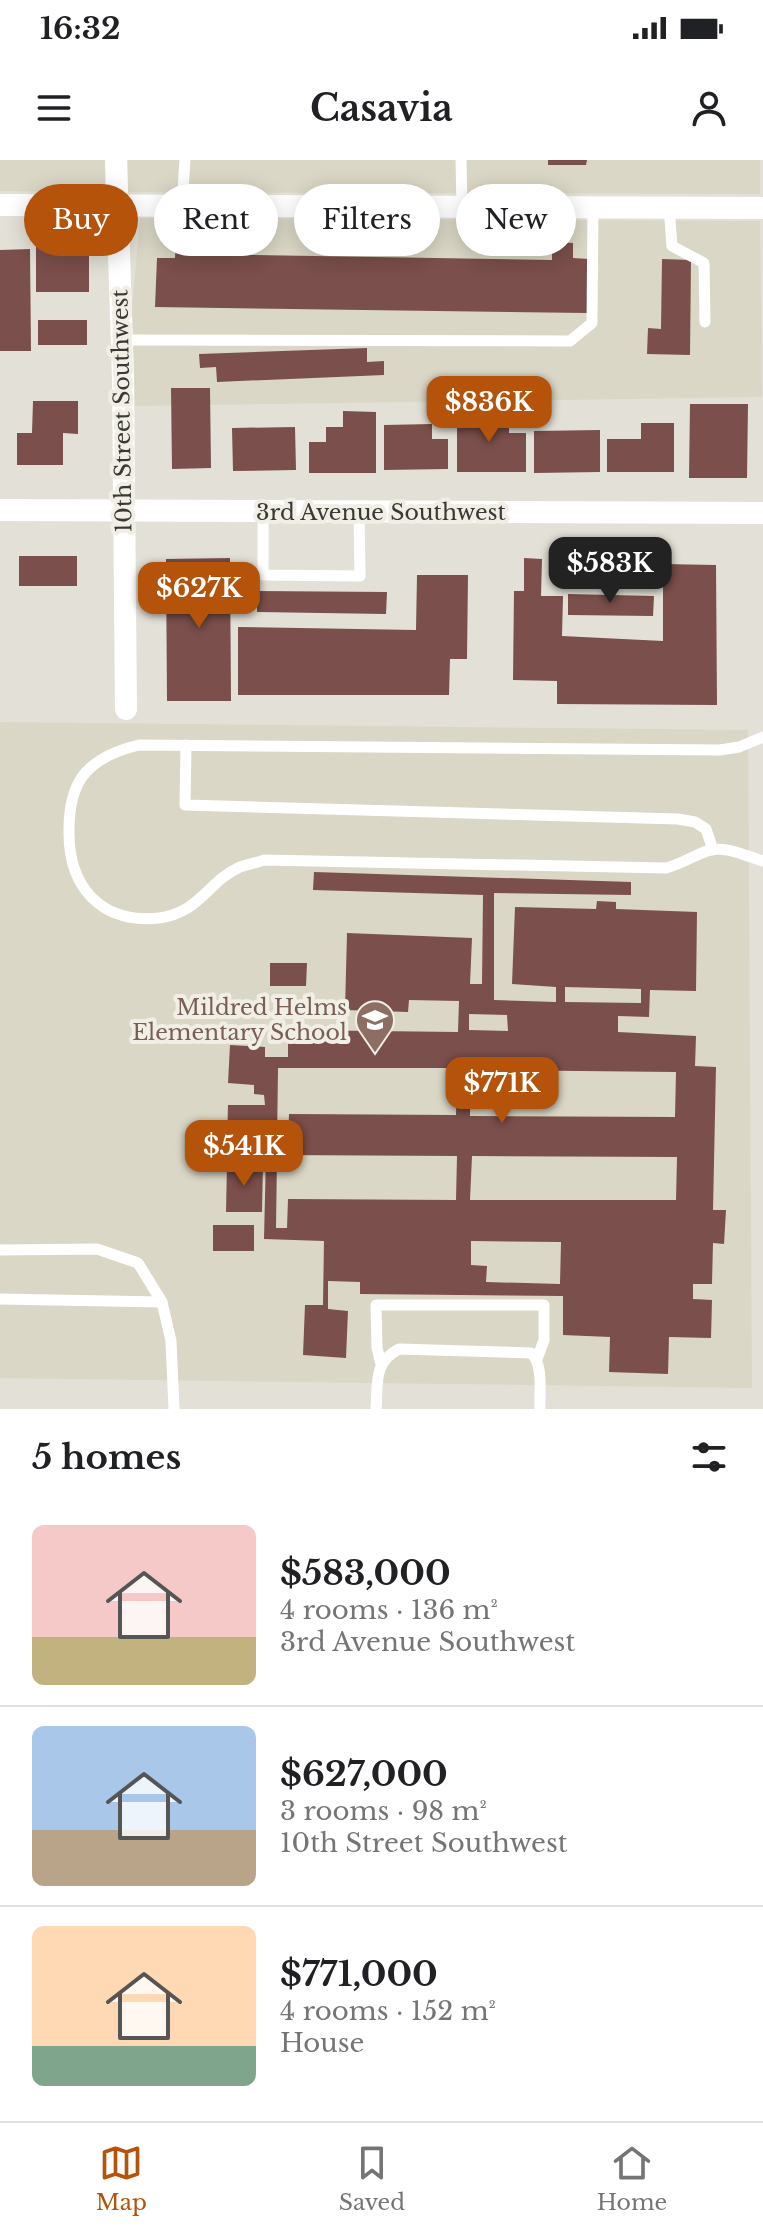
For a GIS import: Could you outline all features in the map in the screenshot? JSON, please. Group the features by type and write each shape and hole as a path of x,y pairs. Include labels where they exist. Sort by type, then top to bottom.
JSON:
{"street":[{"name":"10th Street Southwest","path":"116,160 117,184"},
{"path":"0,205 24,205"},
{"path":"278,206 456,207"},
{"path":"576,207 763,208"},
{"name":"10th Street Southwest","path":"119,256 126,709"},
{"name":"3rd Avenue Southwest","path":"0,510 763,513"}],"lane":[{"path":"183,184 185,160"},
{"path":"461,160 462,184"},
{"path":"121,340 570,341 592,323 593,207"},
{"path":"669,207 672,246 704,263 705,322"},
{"path":"263,512 263,575 360,576 359,512"},
{"path":"763,737 739,747 720,750 139,745 119,750 102,759 82,776 72,796 69,845 73,871 84,890 103,909 126,916 158,918 185,912 240,867 264,860 666,868 713,850 726,850 763,861"},
{"path":"186,745 185,805 678,819 695,822 706,829 713,850"},
{"path":"0,1250 97,1249 138,1263 162,1302 171,1341 174,1409"},
{"path":"0,1299 162,1302"},
{"path":"376,1409 381,1364 377,1348 376,1305 544,1305 544,1340 537,1359 540,1409"},
{"path":"381,1364 387,1355 399,1349 519,1351 531,1353 537,1359"}],"shaded area":[{"path":"0,160 105,160 105,184 24,184 24,191 0,191"},
{"path":"128,160 760,160 760,194 576,193 576,184 456,184 456,193 440,193 440,184 294,184 294,193 278,192 278,184 154,184 154,192 138,192 138,184 128,184"},
{"path":"140,218 154,218 154,256 278,256 278,219 294,219 294,256 440,256 440,219 456,220 456,256 576,256 576,220 760,221 762,397 135,406 132,309"},
{"name":"Mildred Helms Elementary School","path":"0,722 748,730 752,1388 0,1378"}],"building":[{"path":"548,160 587,160 586,165 548,165"},
{"path":"24,249 24,256 30,256 31,351 0,351 0,250"},
{"path":"278,255 552,260 552,256 573,256 589,259 587,313 155,307 157,258"},
{"path":"36,256 89,256 89,292 36,292"},
{"path":"662,259 691,260 690,355 647,354 648,328 661,329"},
{"path":"38,320 87,320 87,345 38,345"},
{"path":"367,348 367,362 384,361 384,375 217,382 216,367 200,368 199,354"},
{"path":"171,388 210,388 211,468 172,469"},
{"path":"33,401 78,401 78,434 63,433 63,465 17,465 17,433 32,433"},
{"path":"690,404 748,404 747,478 689,478"},
{"path":"343,411 376,412 376,473 309,473 309,442 326,442 326,427 343,427"},
{"path":"457,413 509,413 509,433 526,433 526,472 457,472"},
{"path":"641,423 674,423 674,472 607,472 607,439 641,439"},
{"path":"432,424 432,439 448,439 448,469 384,470 384,425"},
{"path":"295,427 296,470 233,471 232,428"},
{"path":"600,430 600,472 534,473 534,431"},
{"path":"19,556 77,556 77,586 19,586"},
{"path":"230,558 231,701 167,701 166,559"},
{"path":"524,558 542,559 541,596 563,596 562,636 663,641 663,564 716,565 717,705 557,704 557,681 513,680 514,591 524,591"},
{"path":"417,575 468,575 467,659 450,659 449,695 238,695 238,627 416,630"},
{"path":"257,591 387,592 386,614 257,612"},
{"path":"568,594 654,596 653,616 568,615"},
{"path":"314,872 631,882 631,895 494,893 494,1000 556,1002 556,987 512,984 515,907 596,909 597,901 616,902 616,909 697,912 696,991 650,990 649,1017 618,1016 618,1032 696,1036 695,1066 716,1067 713,1210 726,1210 724,1244 713,1243 712,1284 693,1284 693,1299 712,1300 711,1338 669,1337 668,1374 609,1372 610,1337 563,1335 563,1296 360,1294 360,1282 328,1281 328,1309 348,1311 346,1358 303,1355 305,1305 323,1305 324,1241 264,1239 266,1154 253,1153 253,1146 227,1145 228,1105 265,1105 264,1095 254,1094 254,1085 228,1083 230,1045 265,1047 265,1057 288,1057 288,1030 458,1032 459,1001 409,1000 408,1012 345,1010 347,933 472,938 470,984 482,984 483,895 313,890","holes":["565,987 641,989 641,1003 565,1002","469,1014 507,1015 508,1031 469,1030","278,1068 457,1068 456,1115 289,1114 288,1143 277,1143","471,1070 676,1072 675,1117 470,1116","277,1155 457,1156 456,1200 288,1199 287,1228 276,1228","472,1156 677,1157 676,1200 470,1200","471,1241 561,1242 560,1284 486,1282 487,1266 471,1265"]},
{"path":"270,963 307,963 306,986 270,986"},
{"path":"227,1164 263,1164 262,1212 226,1212"},
{"path":"213,1225 254,1225 254,1251 213,1251"}],"place":[{"name":"Mildred Helms Elementary School","path":"375,1054"}]}
